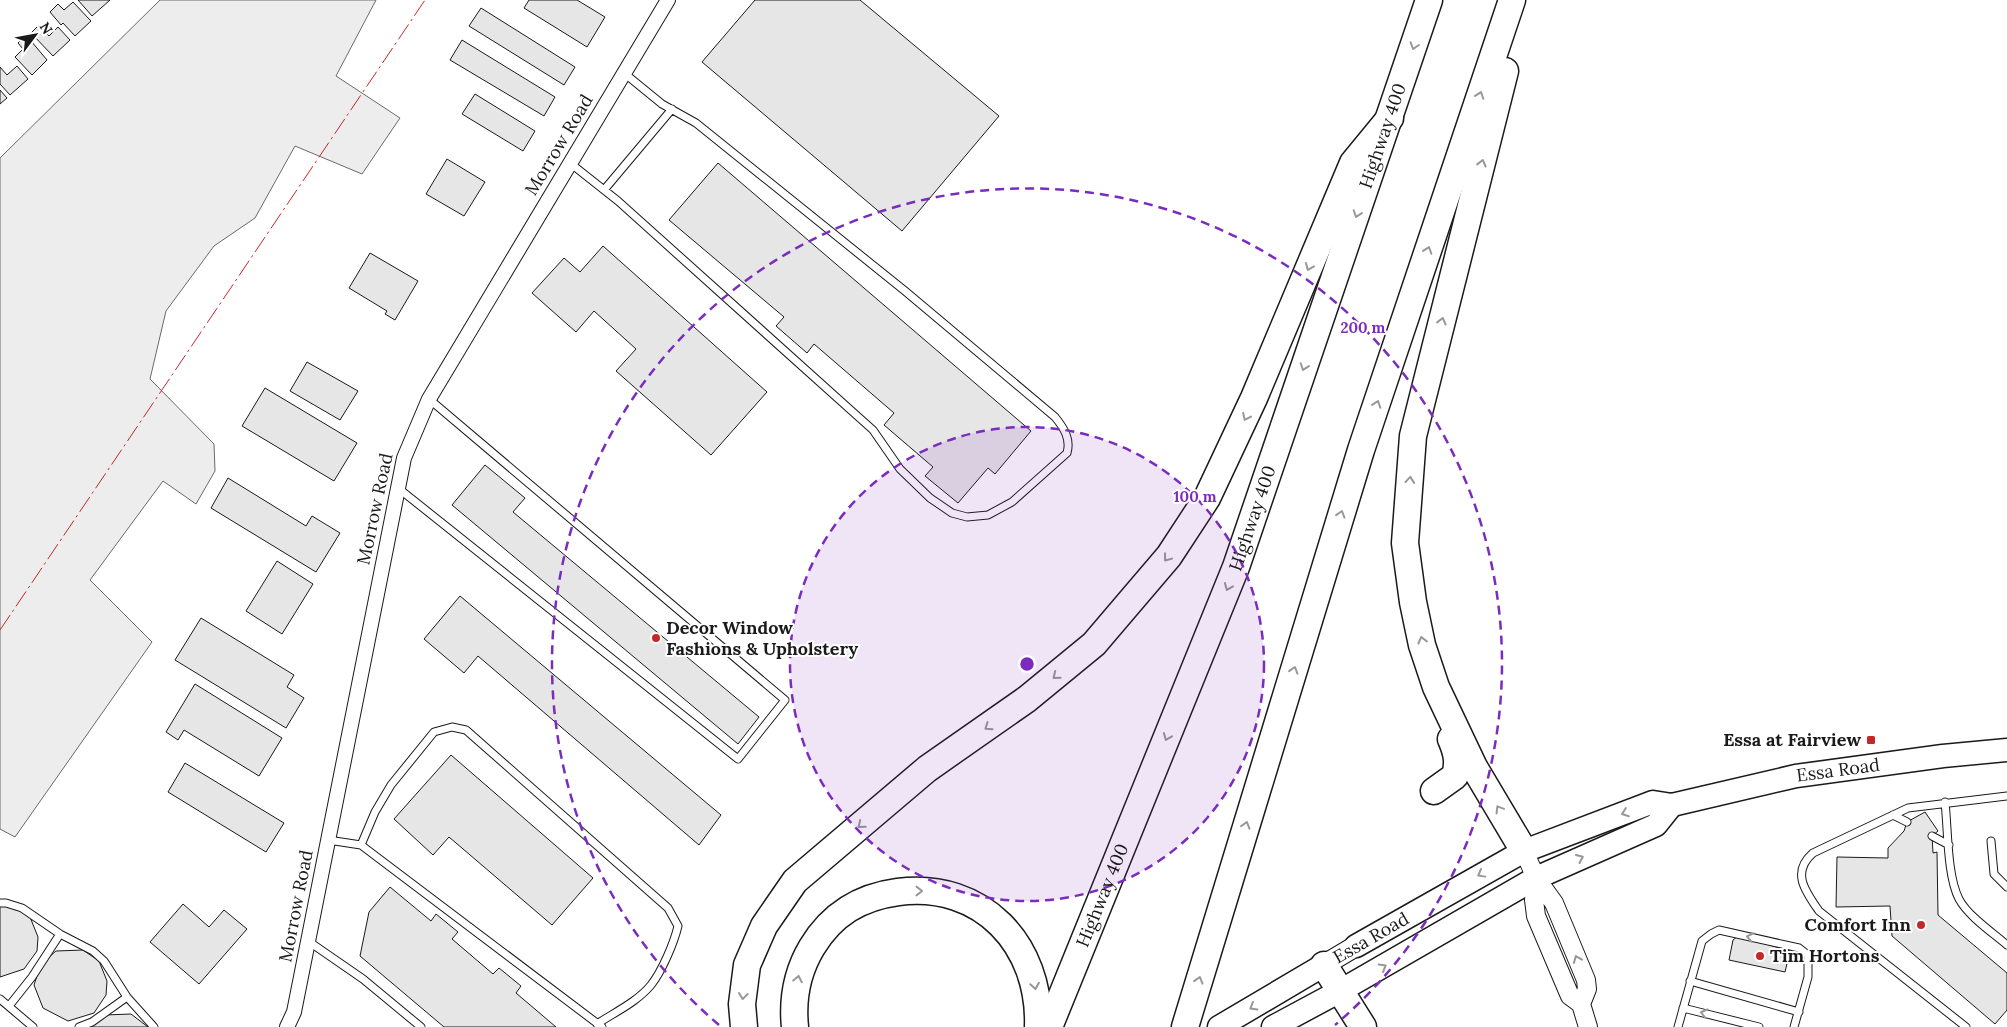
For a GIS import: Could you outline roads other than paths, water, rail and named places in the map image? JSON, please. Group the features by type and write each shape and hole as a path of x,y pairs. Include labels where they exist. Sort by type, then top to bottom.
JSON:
{"highway":[{"name":"Highway 400","path":"1050,1027 1236,567 1429,0"},
{"path":"1185,1027 1361,450 1512,0"},
{"path":"1521,0 1413,436 1405,543 1422,645 1436,687 1474,766 1524,851"},
{"path":"744,1027 742,1004 747,965 764,926 795,881 927,770 1027,699 1094,644 1169,556 1207,498 1254,398 1353,162 1390,118"},
{"path":"1434,791 1456,776 1458,764 1454,746 1437,711 1436,687"},
{"path":"795,1027 793,1008 801,965 820,934 838,916 860,902 882,894 921,890 951,895 975,905 1003,926 1023,953 1034,980 1039,1014 1038,1027"},
{"path":"1324,965 1363,1027"}],"main road":[{"name":"Essa Road","path":"1219,1027 1356,946 1524,851 1653,802 1672,805 1796,776 1943,756 2007,750"},
{"name":"Essa Road","path":"1273,1027 1340,991 1536,878 1656,825 1672,805"}],"street":[{"name":"Morrow Road","path":"287,1027 294,1012 404,458 429,399 668,0"},
{"path":"1524,851 1536,878 1534,900 1536,916 1570,996 1581,1004 1588,1027"}],"lane":[{"path":"570,163 604,190 873,430 900,469 930,498 952,513 966,517 988,515 1012,502 1067,453 1069,446 1067,436 1055,417 905,291 696,123 672,110 624,74"},
{"path":"604,190 672,110"},
{"path":"398,488 738,759 784,700 429,399"},
{"path":"328,840 361,846 599,1025 633,1001 651,985 674,943 678,926 668,908 466,730 452,727 434,732 391,785 375,812 361,846"},
{"path":"1966,1027 1820,911 1808,895 1801,870 1804,860 1813,853 1908,808 1945,802 2007,796"},
{"path":"1945,802 1953,881 1960,899 1968,910 2007,945"},
{"path":"1893,815 1907,822"},
{"path":"1932,836 1949,845"},
{"path":"1991,841 1994,874 2007,887"},
{"path":"0,903 22,908 60,934 93,951 104,961 128,998 154,1027"},
{"path":"1678,1027 1702,941 1710,934 1720,930 1799,948 1808,955 1808,977 1794,1027"},
{"path":"9,1006 32,977 60,934"},
{"path":"308,941 363,979 421,1027"},
{"path":"1690,981 1798,1012"},
{"path":"79,1027 92,1022 128,998"},
{"path":"0,999 33,1027"},
{"path":"1683,1008 1759,1027"}],"place":[{"name":"Decor Window Fashions & Upholstery","path":"656,638"},
{"name":"Essa at Fairview","path":"1871,740"},
{"name":"Comfort Inn","path":"1921,925"},
{"name":"Tim Hortons","path":"1760,956"}]}
